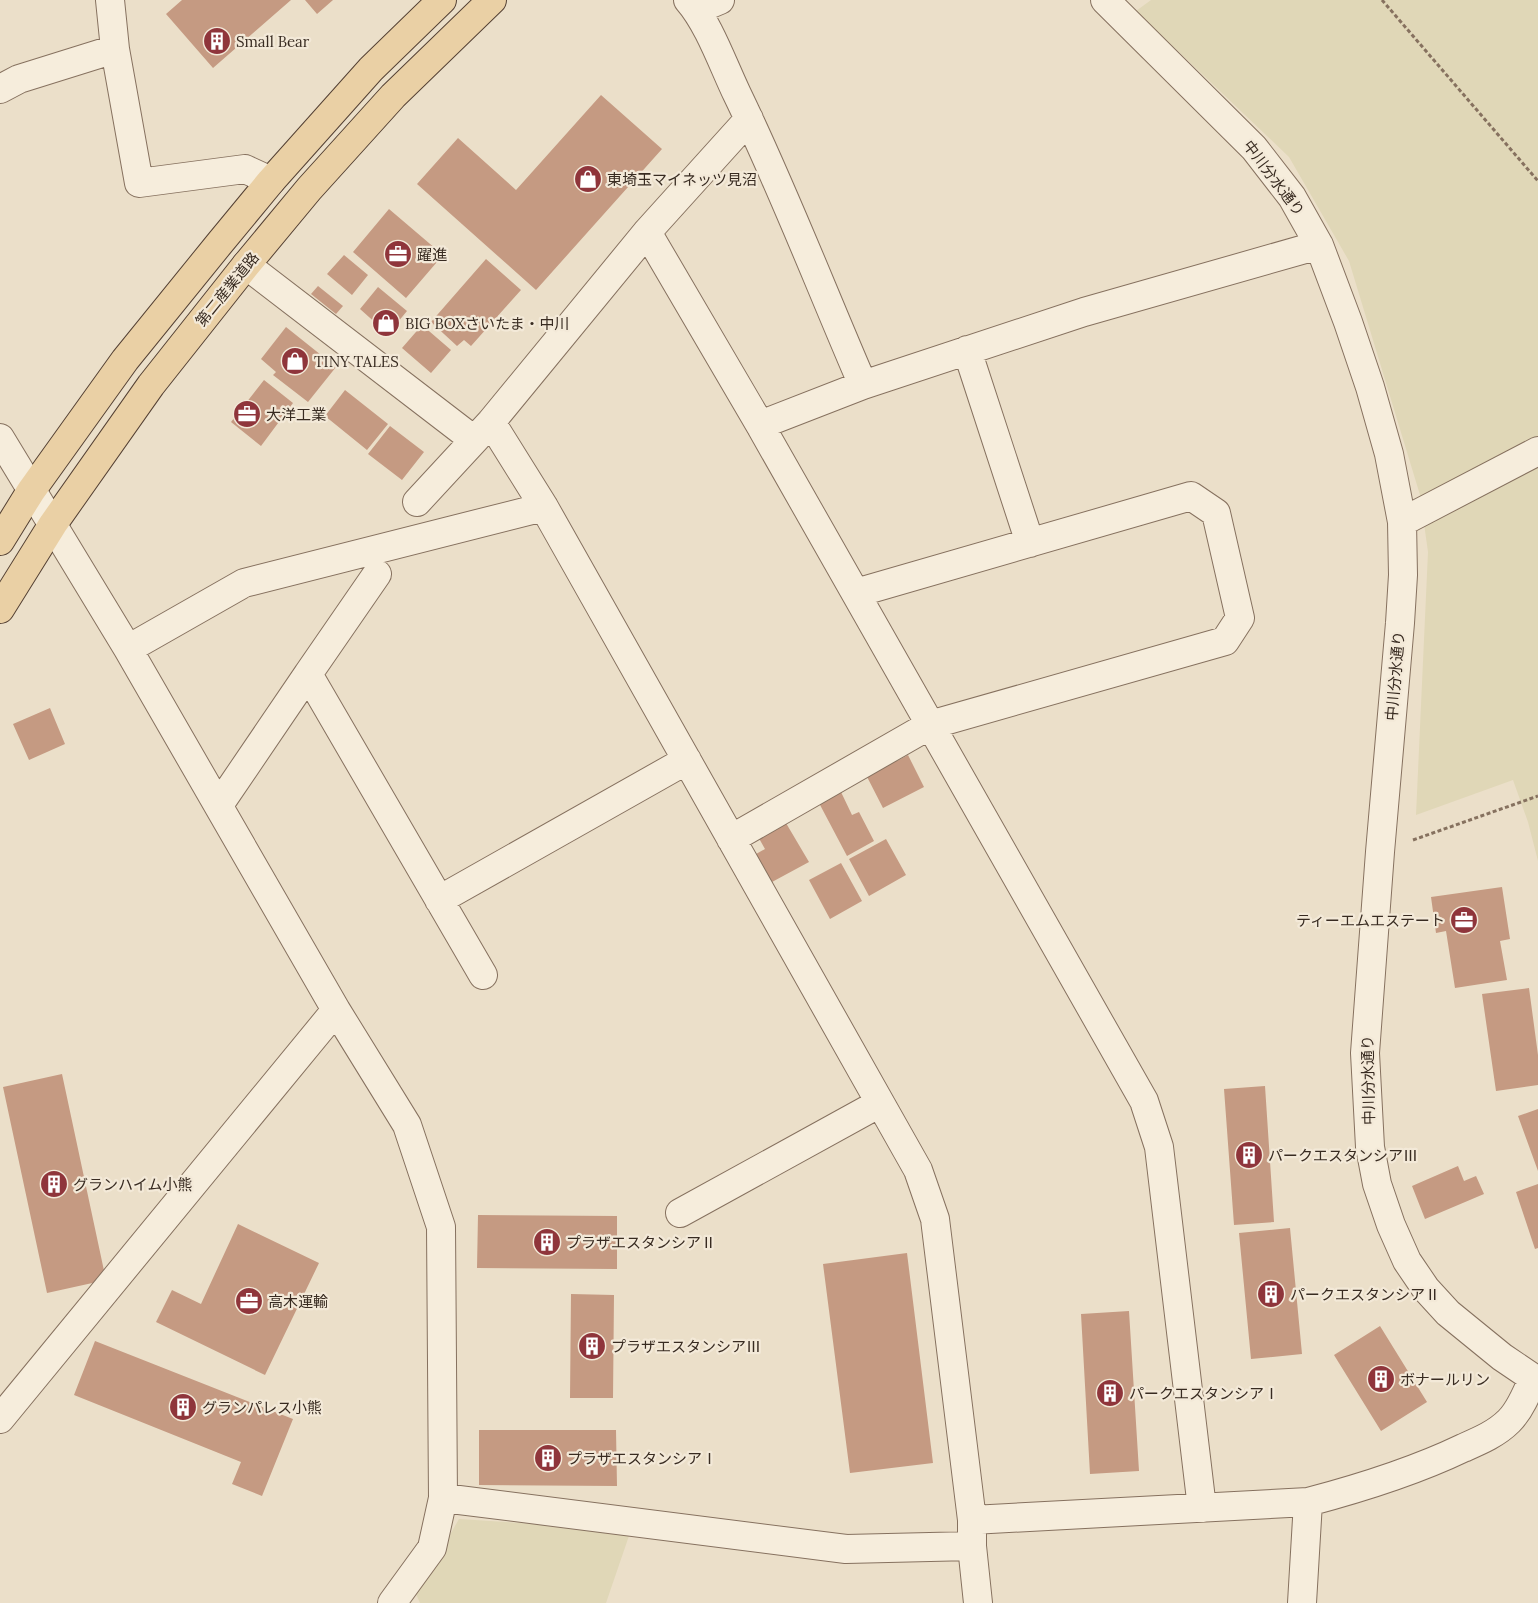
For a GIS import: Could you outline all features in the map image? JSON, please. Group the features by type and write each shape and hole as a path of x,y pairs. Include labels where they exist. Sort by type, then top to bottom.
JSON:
{"main road":[{"path":"0,541 31,491 125,360 271,180 371,69 442,0"},
{"name":"第二産業道路","path":"0,609 53,524 151,385 246,264 309,189 393,96 492,0"}],"street":[{"path":"110,0 115,49 139,183 245,169 271,180"},
{"name":"中川分水通り","path":"1105,0 1254,148 1292,197 1319,245 1370,387 1389,454 1402,522 1403,575 1380,852 1366,1053 1370,1147 1377,1184 1391,1225 1407,1261 1426,1289 1448,1313 1502,1358 1536,1379"},
{"path":"701,3 863,385"},
{"path":"0,89 19,79 115,49"},
{"path":"418,502 482,431 647,232 749,119"},
{"path":"647,232 760,425 1144,1101 1159,1147 1202,1508"},
{"path":"760,425 863,385 1084,312 1319,245"},
{"path":"246,264 482,431 544,507 918,1170 935,1219 972,1533 978,1603"},
{"path":"967,350 1030,542"},
{"path":"0,438 128,649 336,1010 407,1125 441,1227 443,1498 432,1548 392,1603"},
{"path":"1402,522 1538,452"},
{"path":"731,839 930,725 1225,641 1240,618 1216,513 1191,496 856,593"},
{"path":"128,649 244,583 544,507"},
{"path":"219,805 377,574"},
{"path":"308,674 483,975"},
{"path":"440,900 687,760"},
{"path":"0,1419 336,1010"},
{"path":"680,1213 880,1103"},
{"path":"443,1498 846,1549 1202,1508 1308,1502 1356,1489 1434,1462 1489,1436 1509,1421 1536,1379"},
{"path":"1302,1603 1308,1502"}],"path":[{"path":"1382,0 1538,181"},
{"path":"1380,852 1538,796"}],"shaded area":[{"path":"1151,0 1538,0 1538,861 1528,822 1513,780 1416,815 1428,552 1420,495 1349,261 1289,157 1136,11"},
{"path":"459,1519 631,1530 606,1603 420,1603 416,1594"}],"building":[{"name":"Small Bear","path":"182,0 291,0 213,68 166,14"},
{"name":"Small Bear","path":"305,0 333,0 317,14"},
{"path":"601,95 662,149 536,290 417,184 458,138 516,190"},
{"path":"389,209 443,255 406,298 353,252"},
{"path":"344,255 368,275 352,295 327,274"},
{"path":"486,259 521,290 471,346 464,340 457,346 431,322"},
{"path":"318,286 343,306 336,314 311,294"},
{"path":"378,287 407,311 388,334 360,309"},
{"path":"422,325 451,350 431,373 402,348"},
{"path":"286,327 336,367 308,402 273,375 276,372 261,359"},
{"path":"264,380 293,403 261,446 231,422"},
{"path":"345,390 388,424 367,450 325,416"},
{"path":"390,426 424,452 402,480 368,454"},
{"path":"50,708 65,744 29,760 13,724"},
{"path":"893,753 897,761 908,755 924,787 883,808 863,769"},
{"path":"841,792 852,815 859,812 874,841 847,856 819,803"},
{"path":"783,818 809,862 772,882 756,854 765,849 756,833"},
{"path":"886,839 906,875 869,896 849,859"},
{"path":"841,863 862,901 830,919 809,880"},
{"path":"1502,887 1510,939 1500,941 1507,980 1455,988 1446,931 1436,933 1431,897"},
{"path":"1529,988 1538,1055 1538,1085 1496,1091 1482,994"},
{"name":"グランハイム小熊","path":"62,1074 106,1280 47,1293 3,1087"},
{"name":"パークエスタンシアⅢ","path":"1265,1086 1274,1222 1234,1225 1224,1089"},
{"path":"1538,1109 1538,1171 1518,1116"},
{"path":"1458,1166 1464,1181 1476,1176 1484,1194 1425,1219 1412,1186"},
{"path":"1538,1184 1538,1248 1535,1249 1516,1192"},
{"name":"プラザエスタンシアⅡ","path":"478,1215 617,1216 617,1269 477,1268"},
{"path":"238,1224 319,1263 265,1375 156,1322 172,1290 201,1304"},
{"name":"パークエスタンシアⅡ","path":"1290,1228 1302,1354 1251,1359 1239,1233"},
{"path":"907,1253 933,1463 850,1473 823,1264"},
{"name":"プラザエスタンシアⅢ","path":"571,1294 614,1295 613,1398 570,1398"},
{"name":"パークエスタンシアⅠ","path":"1129,1311 1139,1471 1090,1474 1081,1314"},
{"name":"ボナールリン","path":"1380,1326 1427,1402 1381,1431 1334,1355"},
{"name":"グランパレス小熊","path":"95,1341 293,1419 262,1496 232,1484 241,1462 74,1395"},
{"name":"プラザエスタンシアⅠ","path":"479,1430 616,1430 617,1486 479,1485"}],"place":[{"name":"Small Bear","path":"217,41"},
{"name":"東埼玉マイネッツ見沼","path":"588,179"},
{"name":"躍進","path":"398,254"},
{"name":"BIG BOXさいたま・中川","path":"386,323"},
{"name":"TINY TALES","path":"295,361"},
{"name":"大洋工業","path":"247,414"},
{"name":"ティーエムエステート","path":"1464,920"},
{"name":"パークエスタンシアⅢ","path":"1249,1155"},
{"name":"グランハイム小熊","path":"54,1184"},
{"name":"プラザエスタンシアⅡ","path":"547,1242"},
{"name":"パークエスタンシアⅡ","path":"1271,1294"},
{"name":"高木運輸","path":"249,1301"},
{"name":"プラザエスタンシアⅢ","path":"592,1346"},
{"name":"ボナールリン","path":"1381,1379"},
{"name":"パークエスタンシアⅠ","path":"1110,1393"},
{"name":"グランパレス小熊","path":"183,1407"},
{"name":"プラザエスタンシアⅠ","path":"548,1458"}]}
